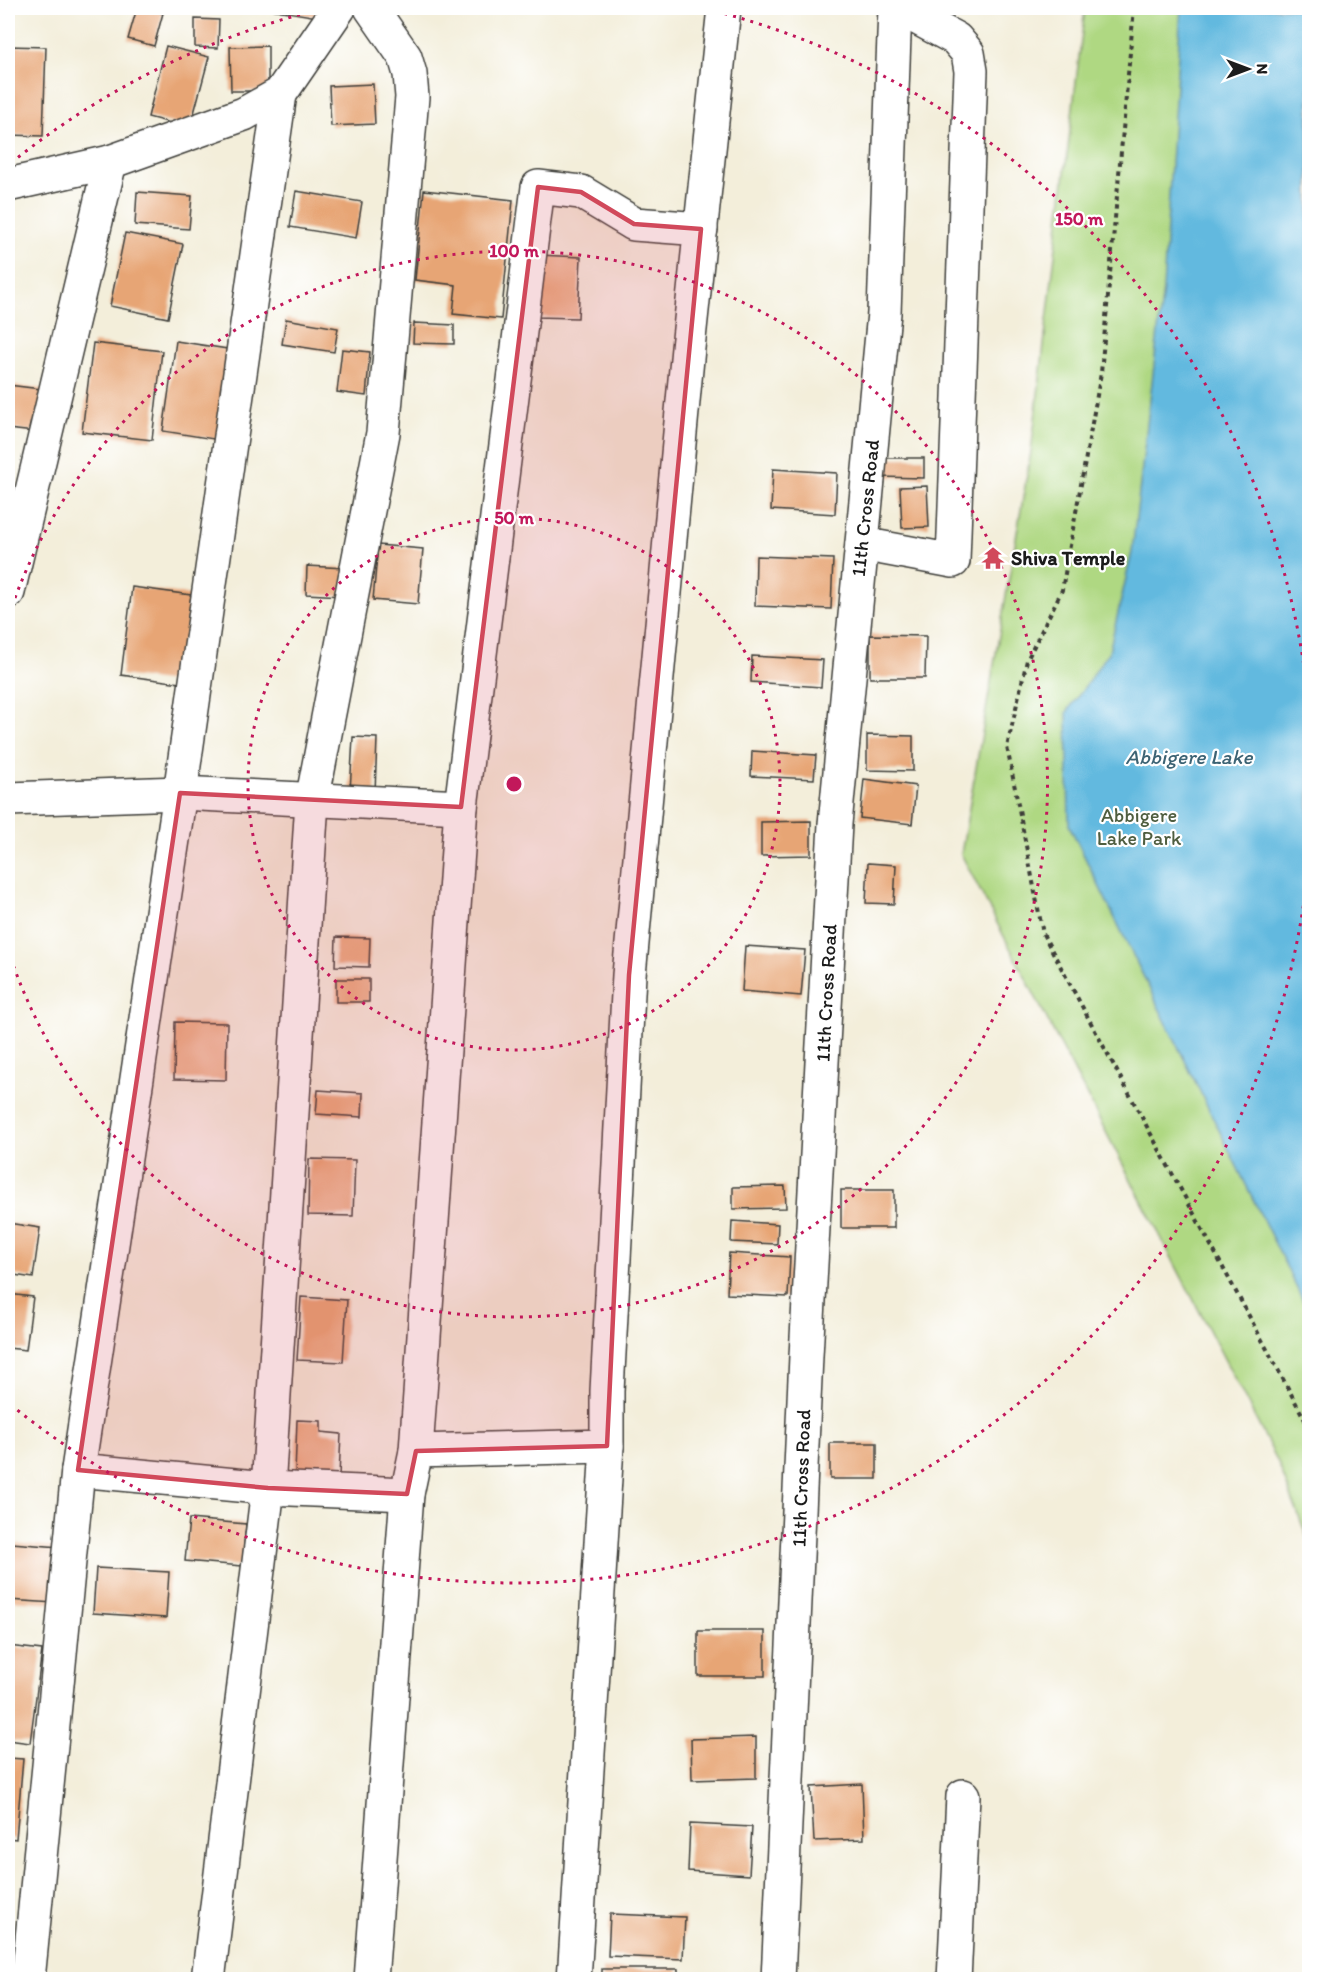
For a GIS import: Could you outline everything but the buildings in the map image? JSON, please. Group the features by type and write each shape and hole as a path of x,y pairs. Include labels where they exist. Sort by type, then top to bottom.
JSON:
{"street":[{"path":"27,1980 78,1470 180,793 280,94 339,8"},
{"path":"208,1980 268,1488 312,801 383,433 412,97 410,75 405,57 370,8"},
{"path":"574,1980 607,1446 607,1391 629,975 686,360 724,8"},
{"path":"862,544 953,561 971,71 968,52 956,39 897,8"},
{"name":"11th Cross Road","path":"778,1980 806,1356 835,825 884,313 897,8"},
{"path":"8,185 111,162 244,114 280,94"},
{"path":"8,592 111,162"},
{"path":"371,1980 407,1494 416,1451 461,807 538,187 581,192 634,224 700,229"},
{"path":"8,799 180,793 461,807"},
{"path":"416,1451 607,1446"},
{"path":"78,1470 268,1488 407,1494"},
{"path":"954,1980 963,1796"}],"path":[{"path":"1134,8 1101,373 1062,591 1027,660 1007,747 1043,934 1310,1429"}],"highlighted area":[{"path":"538,187 581,192 634,224 701,229 629,975 607,1446 416,1451 407,1494 268,1488 78,1470 180,793 461,807"}],"green space":[{"name":"Abbigere Lake Park","path":"1085,8 1309,8 1309,1542 1277,1460 961,854 1031,452"}],"water":[{"name":"Abbigere Lake","path":"1181,8 1309,8 1309,1313 1069,825 1067,712 1109,652 1132,552 1163,289"}],"place":[{"name":"Shiva Temple","path":"993,558"}]}
